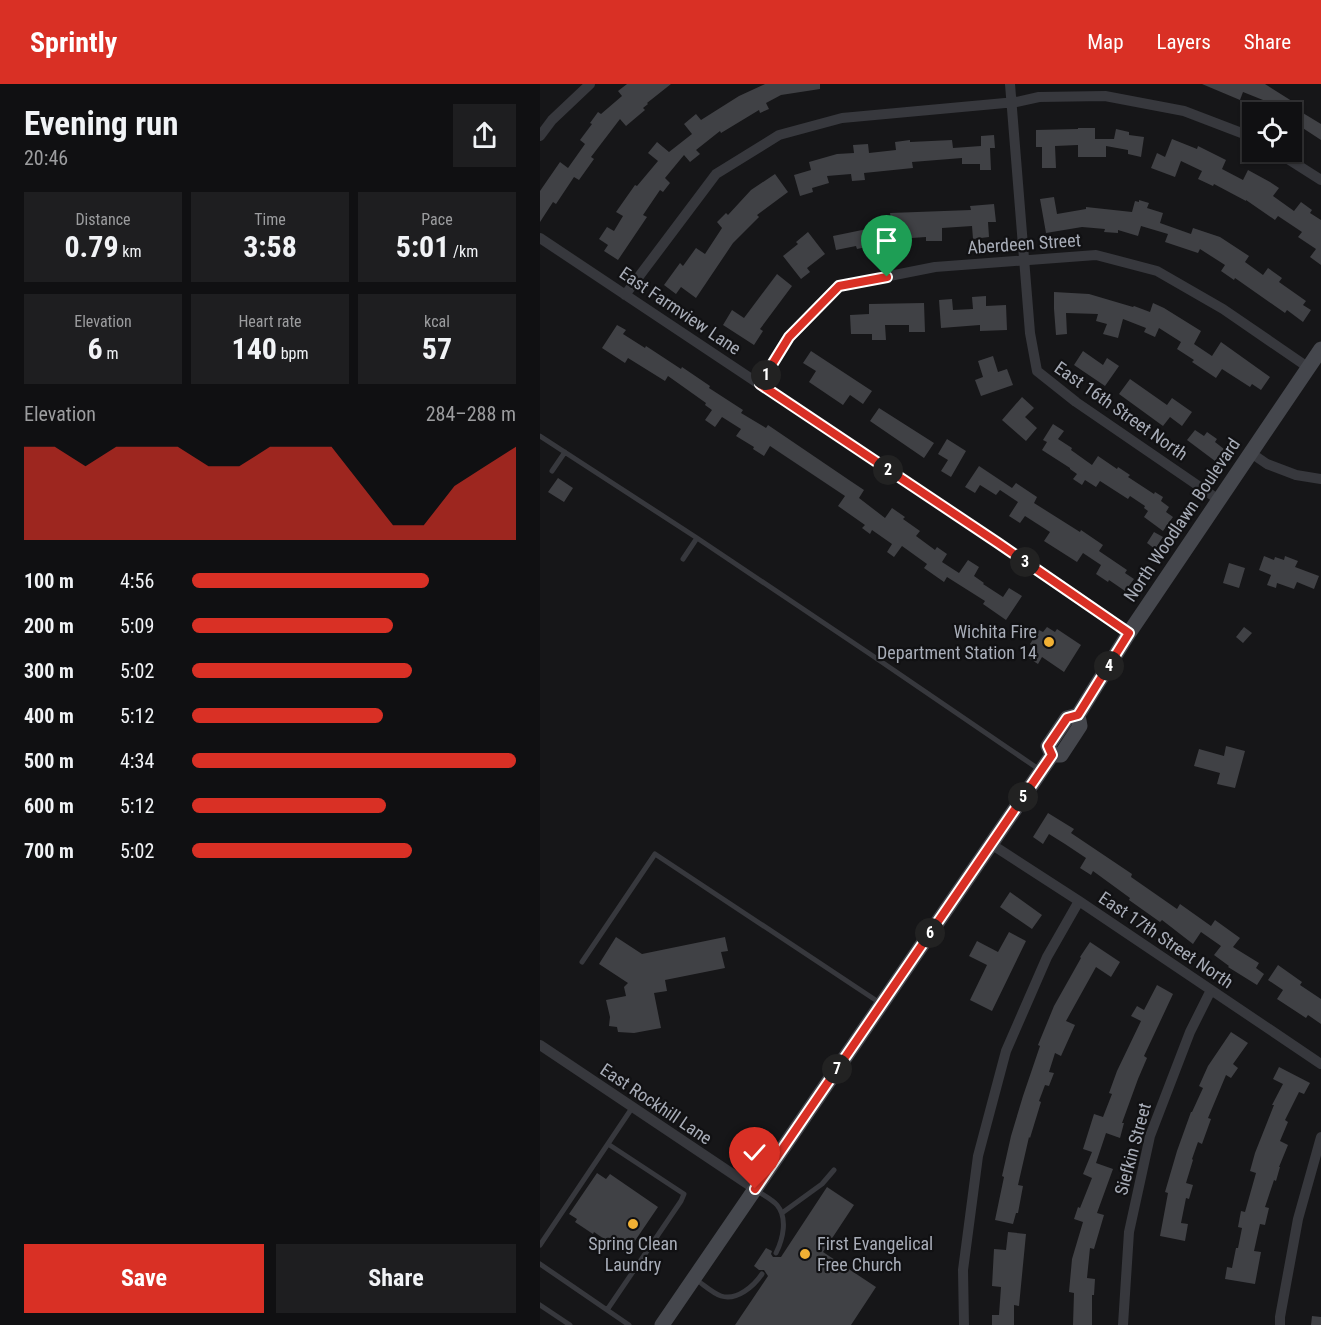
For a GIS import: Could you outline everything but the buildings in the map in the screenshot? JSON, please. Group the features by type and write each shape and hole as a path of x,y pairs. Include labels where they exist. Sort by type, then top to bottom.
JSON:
{"main road":[{"name":"North Woodlawn Boulevard","path":"662,1325 1052,755 1061,755 1080,726 1078,715 1129,633 1321,349"}],"street":[{"path":"540,136 552,120 590,84"},
{"name":"East 16th Street North","path":"1010,84 1030,333 1037,371 1076,402 1219,500"},
{"path":"625,295 716,174 780,135 842,118 1012,103 1039,97 1105,96 1184,111 1242,133"},
{"path":"1293,162 1321,180"},
{"name":"East Farmview Lane","path":"540,237 1129,633"},
{"name":"Aberdeen Street","path":"760,384 789,337 839,286 935,267 1096,255 1157,271 1223,309 1309,368"},
{"path":"1251,453 1267,464 1296,475 1321,479"},
{"name":"East 17th Street North","path":"991,844 1079,900 1321,1064"},
{"path":"964,1325 963,1270 978,1156 1003,1061 1047,957 1079,900"},
{"name":"Siefkin Street","path":"1123,1325 1129,1232 1150,1136 1190,1032 1211,990"},
{"name":"East Rockhill Lane","path":"540,1045 755,1189"},
{"path":"1281,1325 1280,1317 1298,1219 1321,1137"}],"lane":[{"path":"540,436 697,538 1041,771"},
{"path":"552,471 565,452"},
{"path":"683,559 697,538"},
{"path":"582,962 655,854 881,1004"},
{"path":"540,1245 632,1108"},
{"path":"607,1310 684,1194 608,1144"},
{"path":"782,1214 822,1184 834,1170"},
{"path":"755,1189 777,1204 782,1214 783,1234 776,1253"},
{"path":"540,1264 629,1325"},
{"path":"694,1278 721,1296 731,1296 740,1294 755,1284 762,1274"},
{"path":"540,1305 570,1325"}],"place":[{"name":"Wichita Fire Department Station 14","path":"1049,642"},
{"name":"Spring Clean Laundry","path":"633,1224"},
{"name":"First Evangelical Free Church","path":"805,1254"}],"route":[{"path":"755,1189 1052,755 1048,746 1067,718 1078,715 1129,633 760,384 789,337 839,286 887,277"}]}
